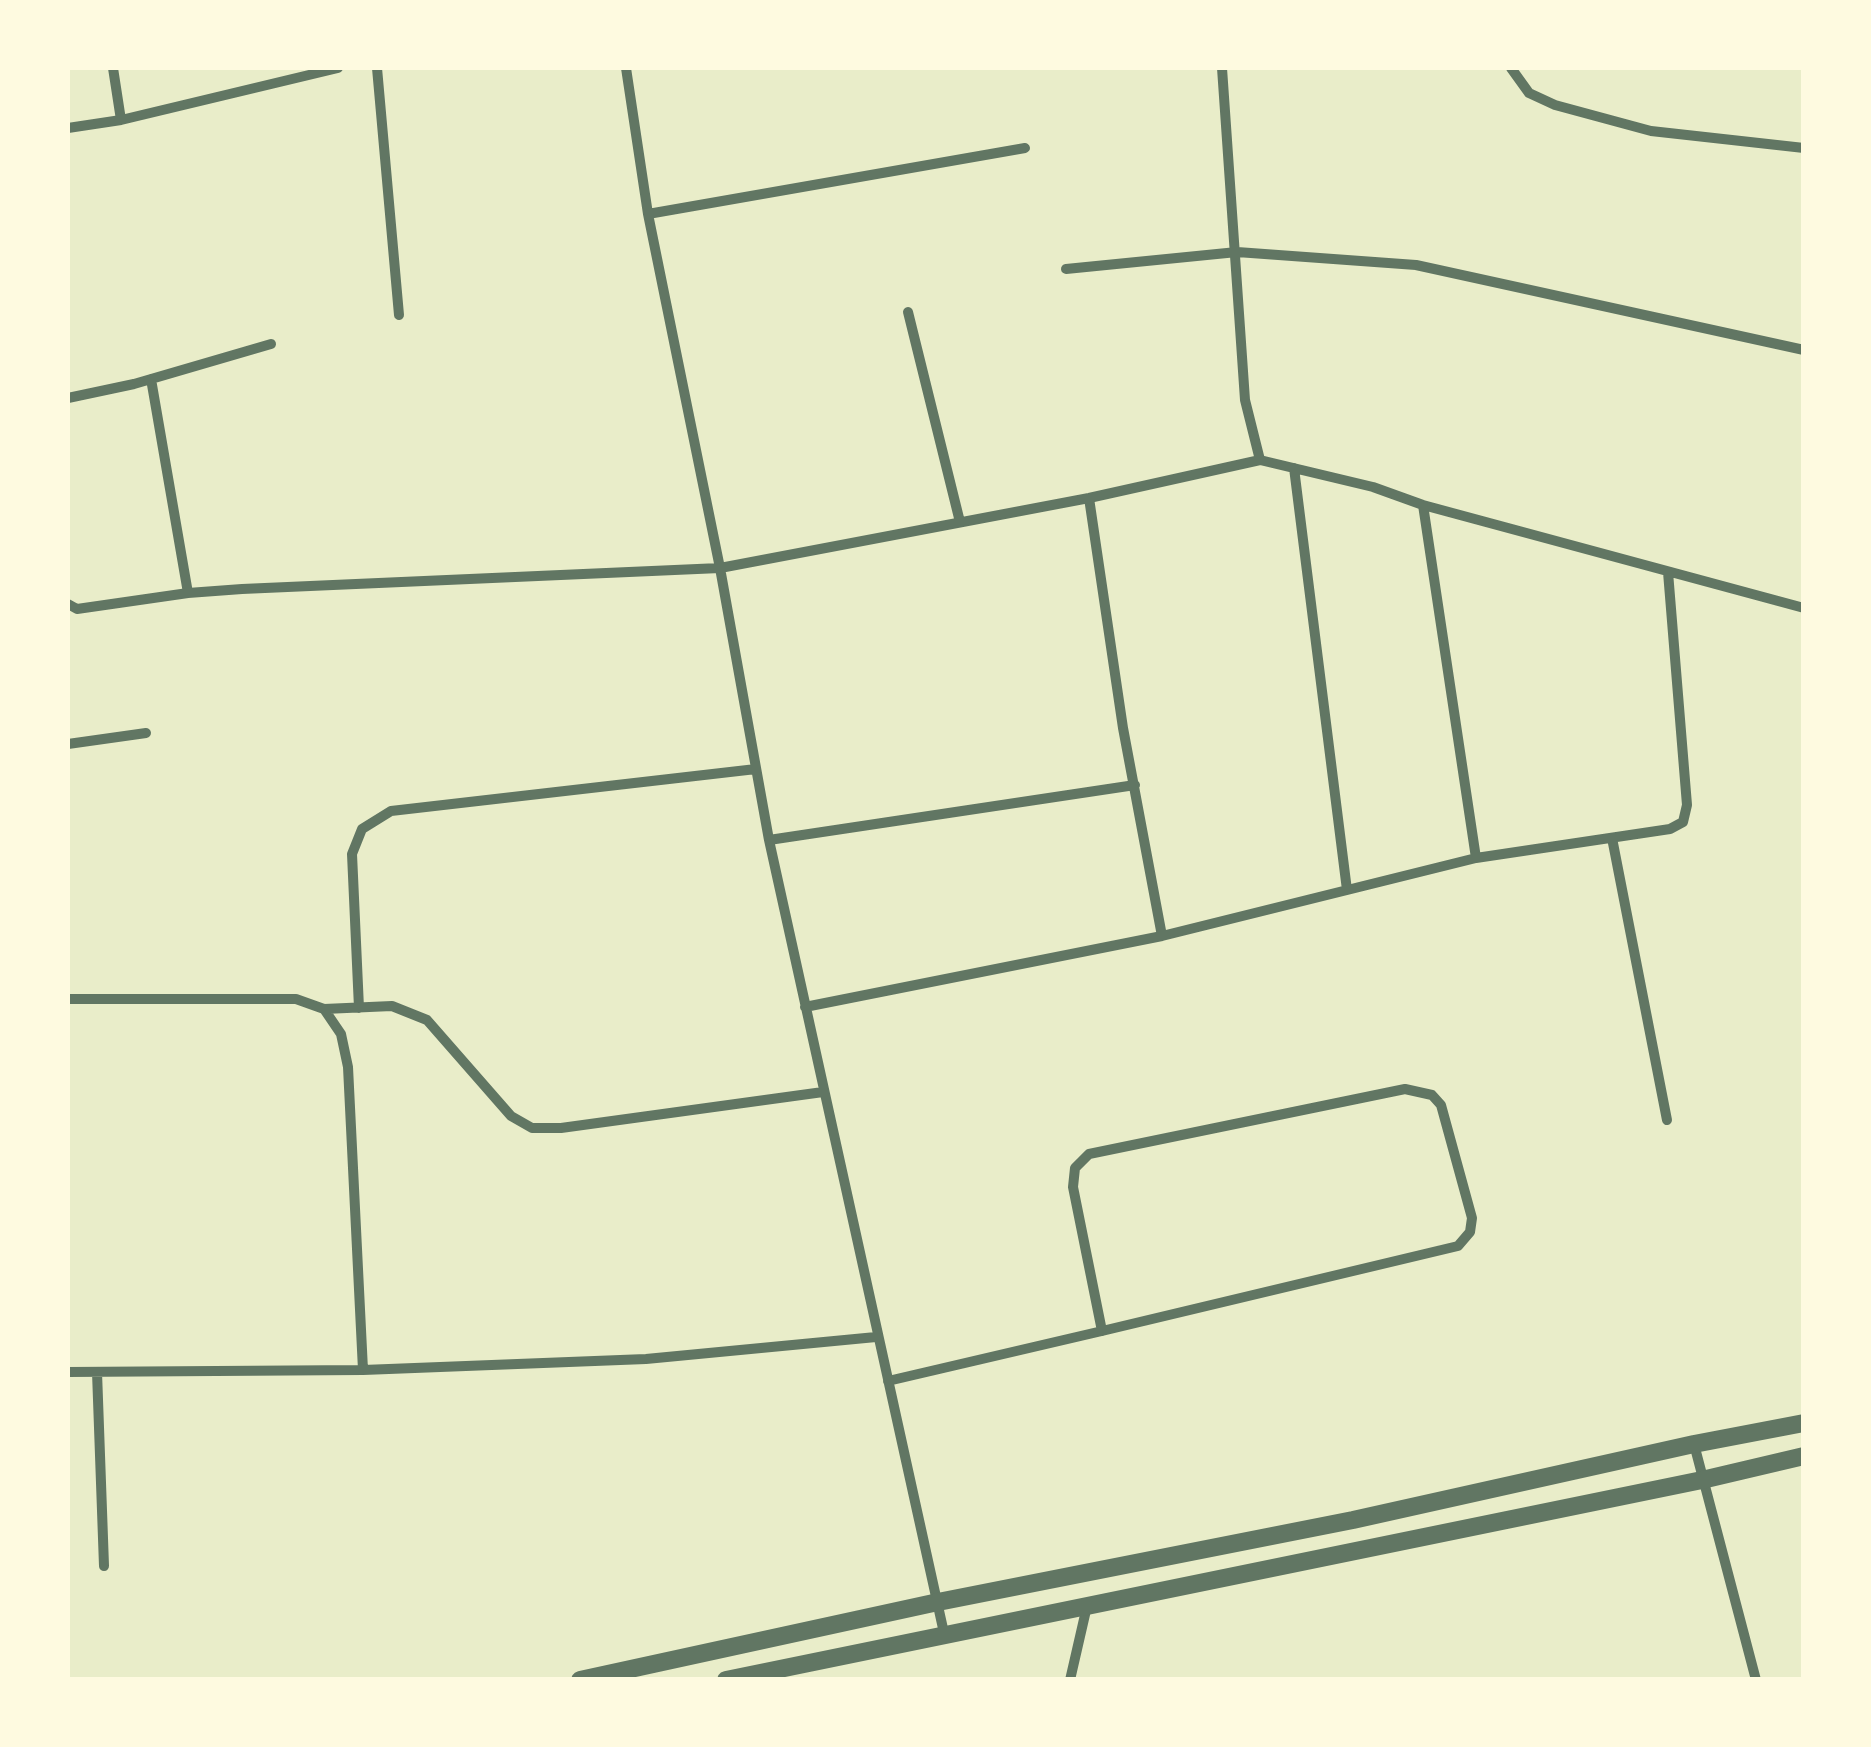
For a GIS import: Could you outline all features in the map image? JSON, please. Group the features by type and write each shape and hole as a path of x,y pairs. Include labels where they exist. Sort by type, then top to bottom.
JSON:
{"street":[{"path":"113,68 121,120"},
{"path":"68,128 121,120 338,68"},
{"path":"378,68 399,314"},
{"path":"626,68 648,214 720,568 769,840 944,1633"},
{"path":"1222,68 1246,400 1260,460"},
{"path":"1511,68 1529,93 1554,105 1651,131 1804,148"},
{"path":"648,214 1025,148"},
{"path":"1066,269 1237,252 1416,265 1804,350"},
{"path":"908,312 960,522"},
{"path":"68,398 152,379 270,344"},
{"path":"152,379 188,593"},
{"path":"68,604 76,608 188,593 720,568 1089,498 1260,460 1374,487 1423,505 1804,608"},
{"path":"1294,468 1347,890"},
{"path":"1089,498 1123,728 1162,936"},
{"path":"1423,505 1476,858"},
{"path":"805,1006 1162,936 1476,858 1670,829 1683,822 1687,806 1668,572"},
{"path":"68,744 146,733"},
{"path":"360,1008 352,854 362,830 391,811 756,768"},
{"path":"769,840 1135,785"},
{"path":"1612,838 1666,1120"},
{"path":"68,998 296,998 324,1010 392,1006 427,1020 512,1116 532,1128 561,1128 823,1092"},
{"path":"324,1010 341,1034 348,1066 364,1370"},
{"path":"888,1381 1102,1331 1458,1246 1470,1232 1472,1218 1441,1106 1432,1095 1405,1089 1090,1154 1076,1168 1073,1187 1102,1331"},
{"path":"68,1372 364,1370 646,1359 876,1338"},
{"path":"98,1372 104,1566"},
{"path":"580,1680 1804,1423"},
{"path":"1694,1444 1756,1680"},
{"path":"726,1680 1804,1456"},
{"path":"1070,1680 1087,1606"}]}
